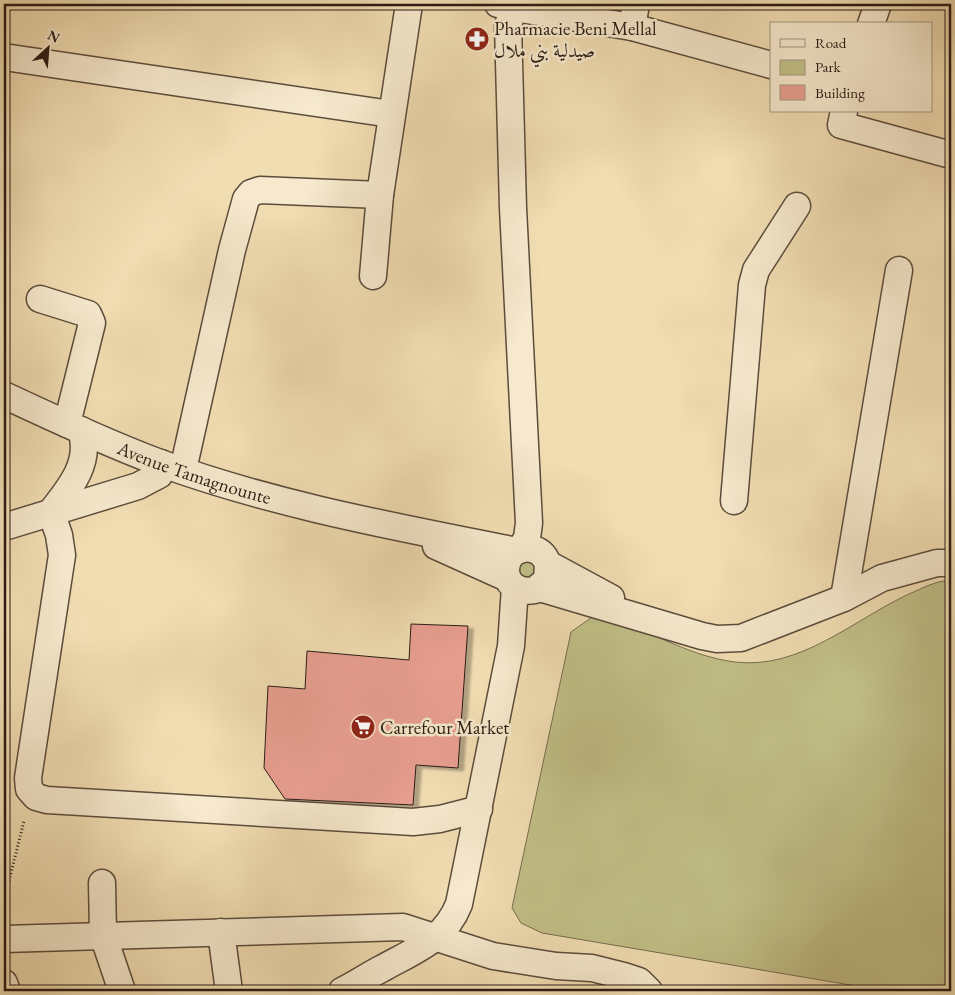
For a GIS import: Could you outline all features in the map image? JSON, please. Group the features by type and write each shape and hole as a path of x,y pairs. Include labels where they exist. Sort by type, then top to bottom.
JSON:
{"street":[{"path":"373,276 380,195 409,4"},
{"path":"872,22 878,4"},
{"path":"342,991 434,939 453,920 459,904 528,570 529,523 513,208 509,5 634,16 770,65"},
{"path":"4,57 391,114"},
{"path":"844,112 841,125 951,155"},
{"path":"4,527 146,483 172,466 246,199 251,193 260,190 380,195"},
{"path":"734,501 752,285 756,270 798,206"},
{"path":"844,598 899,270"},
{"path":"40,299 88,314 92,323 74,427 85,442 82,460 74,483 51,512"},
{"name":"Avenue Tamagnounte","path":"4,395 74,427 172,466 308,507 395,527 528,570 646,619 717,639 741,638 844,598 882,578 938,563 951,562"},
{"path":"51,512 59,535 62,555 28,778 28,789 36,797 47,800 413,822 440,819 479,809"},
{"path":"102,883 103,935 122,991"},
{"path":"4,939 402,927 434,939 493,956 608,972 639,981 649,991"},
{"path":"221,932 229,991"},
{"path":"4,983 7,991"}],"path":[{"path":"4,901 24,822"}],"green space":[{"path":"523,555 542,568 526,584 514,564"},
{"path":"951,580 951,991 886,991 542,933 521,923 512,908 571,632 595,615 630,626 699,654 735,662 759,662 782,658 804,651 909,594 934,583"}],"building":[{"name":"Carrefour Market","path":"411,624 468,626 458,768 416,765 413,805 285,799 264,768 268,686 305,689 307,651 409,660"}],"place":[{"name":"Pharmacie Beni Mellal صيدلية بني ملال","path":"477,39"},
{"name":"Carrefour Market","path":"363,727"}]}
